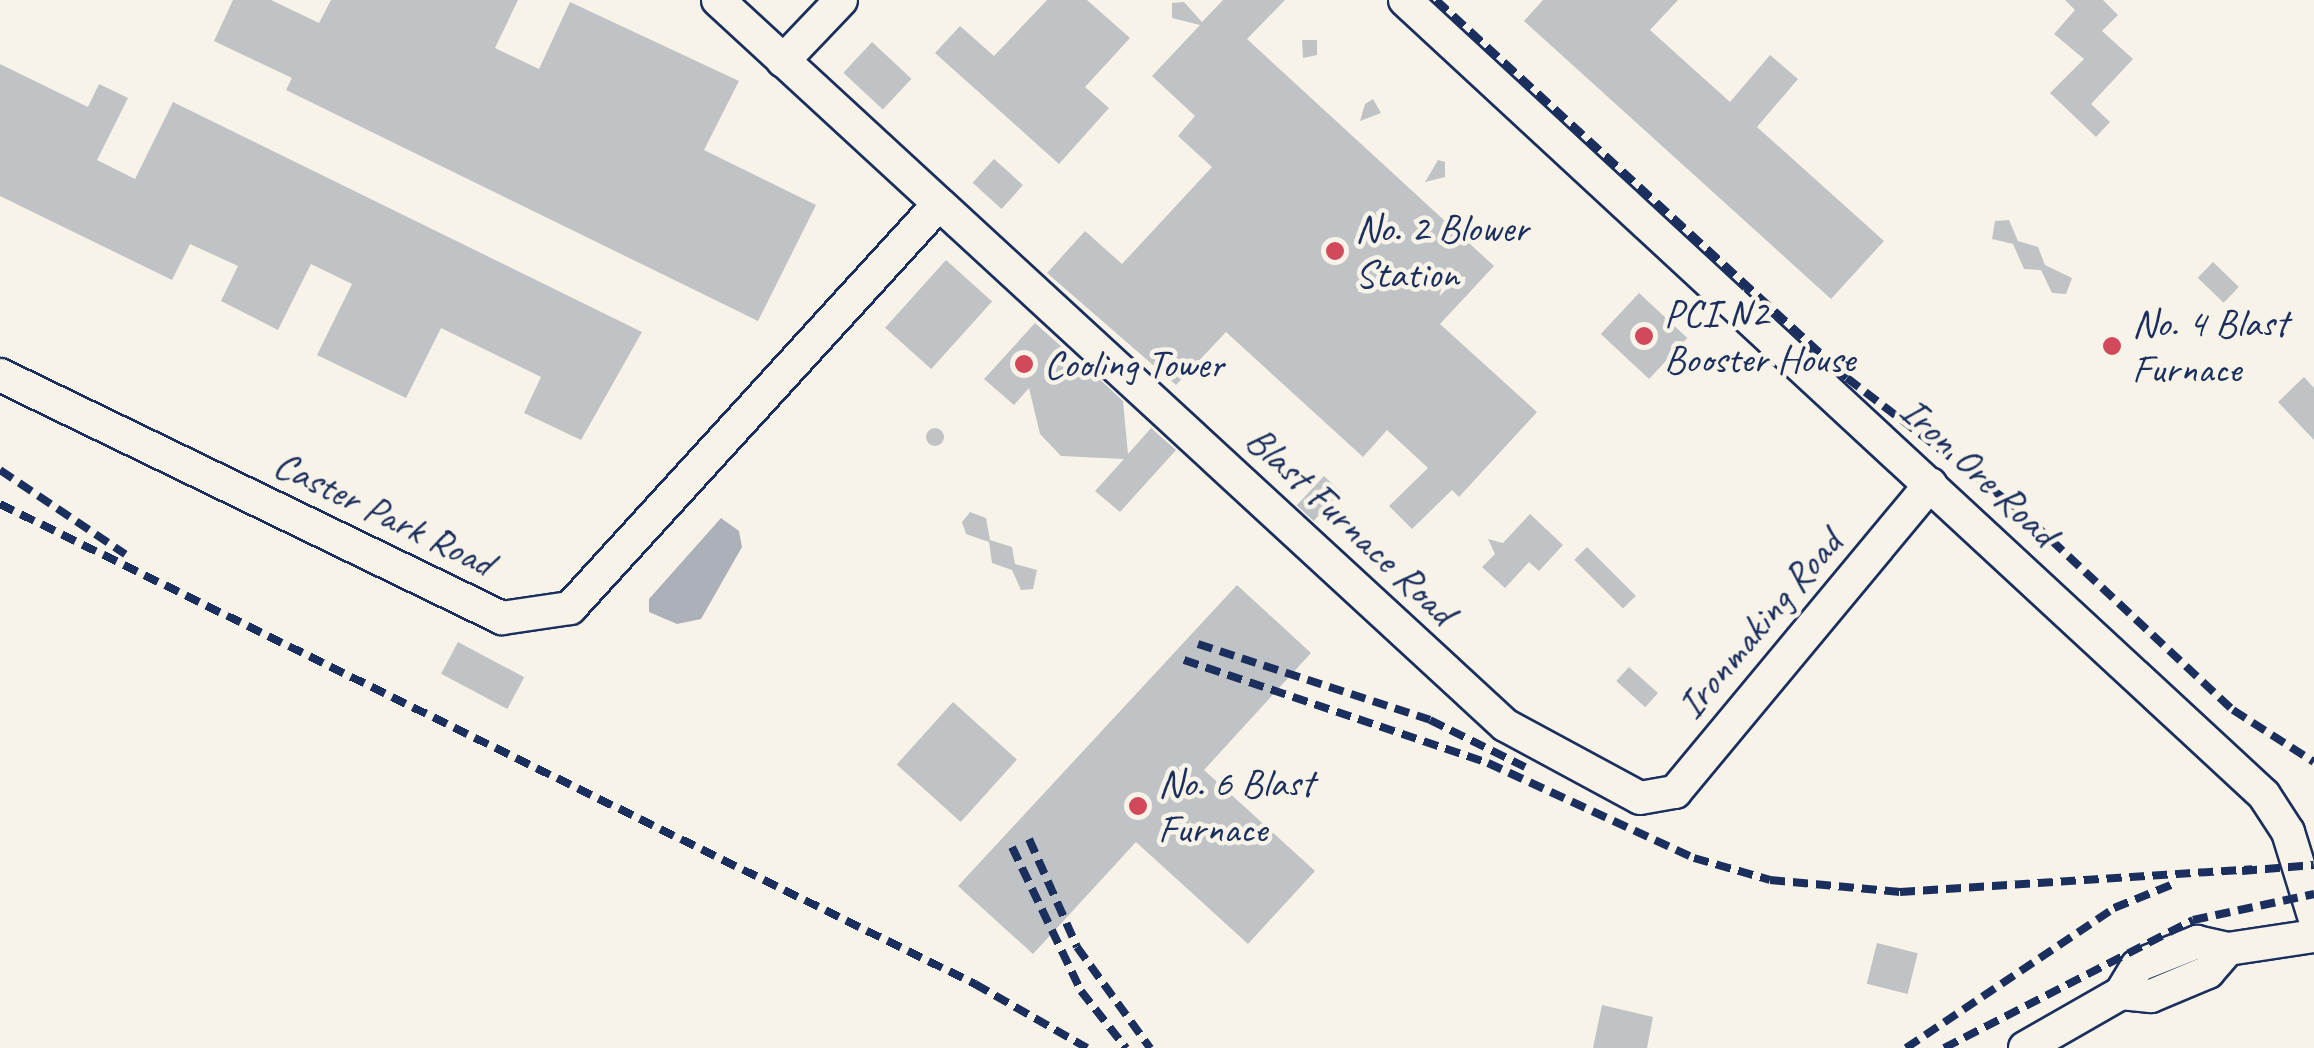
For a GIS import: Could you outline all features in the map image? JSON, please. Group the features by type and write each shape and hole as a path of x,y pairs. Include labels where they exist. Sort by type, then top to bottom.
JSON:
{"street":[{"name":"Blast Furnace Road","path":"718,0 1505,725 1640,798"},
{"path":"784,61 841,0"},
{"name":"Iron Ore Road","path":"1405,0 2264,795 2288,832 2314,916"},
{"name":"Caster Park Road","path":"0,375 502,618 570,608 939,204"},
{"name":"Ironmaking Road","path":"1640,798 1675,792 1930,484"},
{"path":"2025,1048 2121,993 2138,966 2197,942 2228,949 2314,936"}],"shaded area":[{"path":"721,518 739,531 742,547 701,619 677,624 649,612 649,599"}],"building":[{"path":"233,0 271,0 319,23 331,0 518,0 495,48 539,69 570,2 739,81 704,150 816,205 758,321 286,90 292,78 214,41"},
{"path":"1047,0 1087,0 1130,38 1085,87 1109,108 1059,164 935,53 960,26 994,56"},
{"name":"No. 2 Blower Station","path":"1223,0 1285,0 1247,39 1494,266 1440,324 1537,412 1459,497 1452,490 1412,529 1389,506 1428,468 1387,430 1363,457 1226,332 1176,385 1047,273 1085,231 1122,264 1212,167 1178,136 1195,116 1152,76 1200,25 1172,18 1172,3 1184,2 1202,22"},
{"path":"1543,0 1678,0 1650,30 1730,102 1770,55 1798,79 1757,127 1884,241 1831,299 1524,21"},
{"path":"2065,0 2103,0 2118,15 2102,31 2133,59 2091,104 2110,122 2096,137 2050,93 2084,59 2054,34 2075,10"},
{"path":"1302,40 1317,40 1317,55 1303,58"},
{"path":"872,42 911,79 883,110 843,73"},
{"path":"0,64 88,107 99,84 128,98 97,160 135,179 173,102 642,332 581,440 524,413 541,377 441,328 406,398 317,355 352,284 311,264 278,330 221,301 238,266 190,244 172,280 0,196"},
{"path":"1373,99 1381,113 1360,121 1365,104"},
{"path":"994,159 1023,185 1002,209 973,183"},
{"path":"1438,160 1445,162 1445,177 1425,182"},
{"path":"2009,220 2018,241 2038,247 2045,265 2072,278 2066,294 2052,293 2041,270 2024,269 2013,244 1992,239 1995,221"},
{"path":"946,260 992,301 931,369 885,328"},
{"path":"2213,262 2239,287 2224,303 2198,278"},
{"name":"PCI N2 Booster House","path":"1639,293 1687,338 1649,379 1601,334"},
{"path":"1035,323 1064,349 1051,363 1093,373 1123,401 1128,454 1151,428 1176,450 1120,512 1095,491 1124,459 1061,456 1040,434 1029,388 1014,405 984,379"},
{"path":"2304,377 2314,388 2314,440 2278,402"},
{"path":"935,428 942,430 942,444 935,446 928,444 926,437 928,430"},
{"path":"1324,476 1341,492 1314,521 1297,505"},
{"path":"970,512 986,518 990,540 1012,547 1015,564 1037,570 1033,589 1021,590 1012,570 992,563 989,542 966,534 962,522"},
{"path":"1530,514 1563,545 1539,571 1529,562 1505,588 1482,567 1495,554 1488,539 1503,543"},
{"path":"1587,547 1636,596 1623,609 1574,560"},
{"name":"No. 6 Blast Furnace","path":"1237,585 1311,653 1204,770 1315,871 1248,944 1136,842 1033,954 958,886"},
{"path":"458,642 524,677 507,709 441,674"},
{"path":"1629,667 1658,693 1645,707 1616,681"},
{"path":"953,702 1017,760 961,822 897,764"},
{"path":"1877,943 1918,953 1908,994 1867,984"},
{"path":"1602,1005 1653,1017 1647,1048 1593,1048"}],"railway":[{"path":"1436,0 1847,378 2018,509 2233,710 2314,762"},
{"path":"0,470 125,554"},
{"path":"0,504 975,984 1087,1048"},
{"path":"1198,644 1430,720 1525,767"},
{"path":"1184,660 1488,763 1694,858 1770,880 1900,892 2252,869"},
{"path":"1029,839 1077,947 1150,1048"},
{"path":"1012,847 1081,991 1126,1048"},
{"path":"2242,871 2314,865"},
{"path":"1906,1048 2114,908 2173,884"},
{"path":"1944,1048 2193,920 2314,894"}],"place":[{"name":"No. 2 Blower Station","path":"1335,251"},
{"name":"PCI N2 Booster House","path":"1644,336"},
{"name":"No. 4 Blast Furnace","path":"2112,346"},
{"name":"Cooling Tower","path":"1024,364"},
{"name":"No. 6 Blast Furnace","path":"1138,806"}]}
